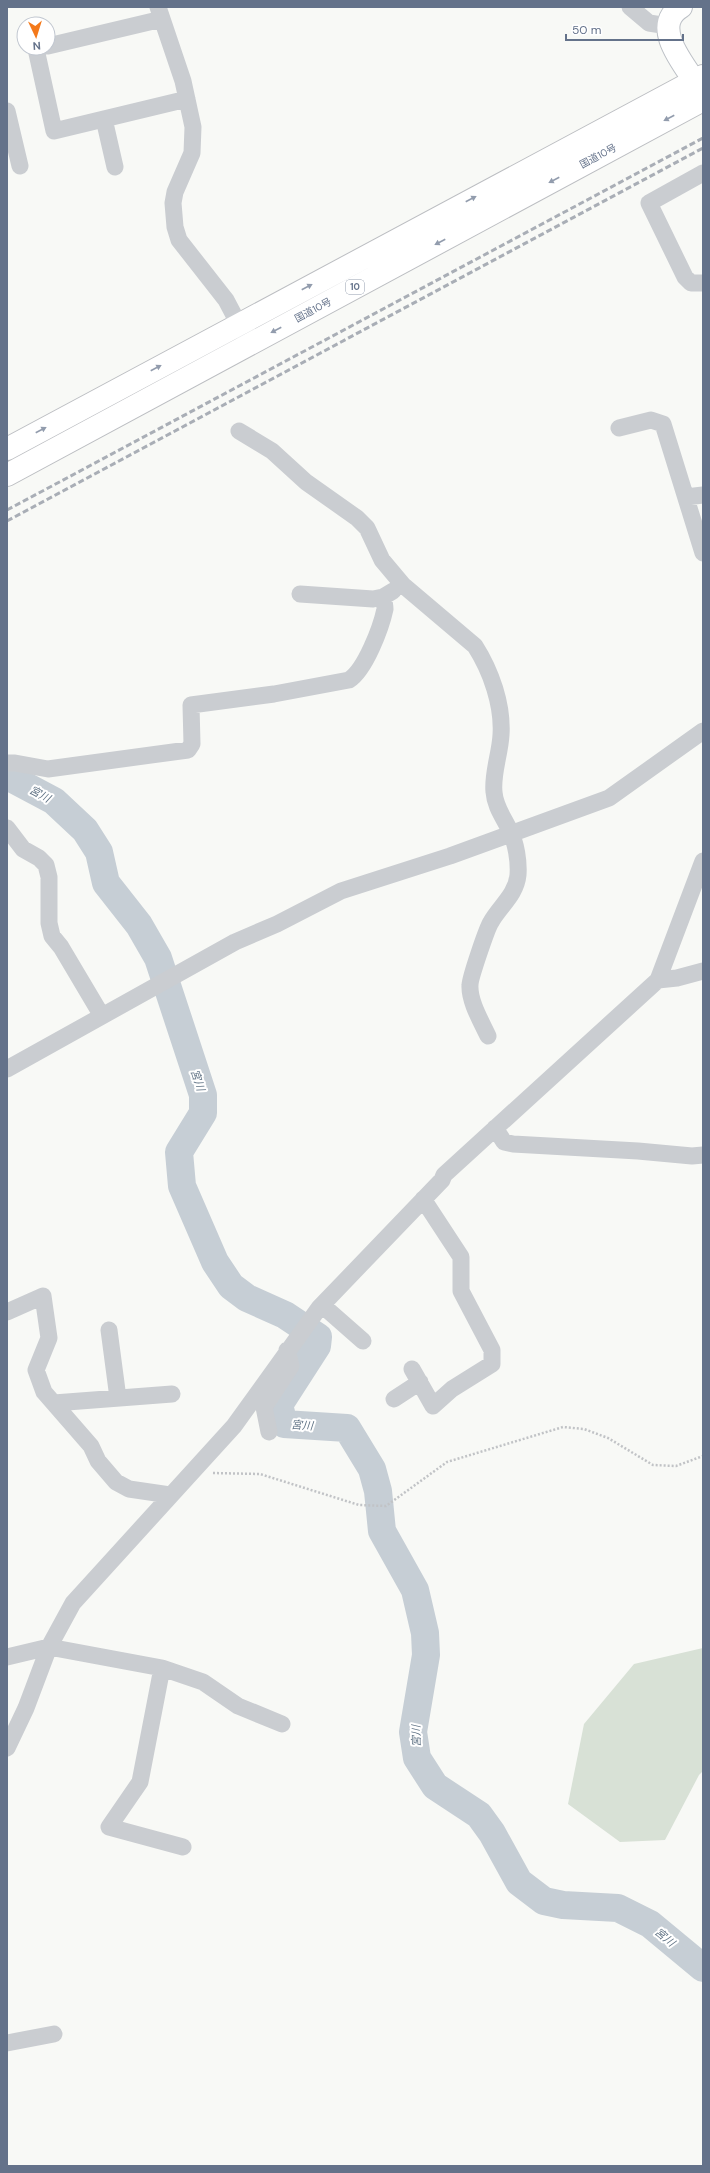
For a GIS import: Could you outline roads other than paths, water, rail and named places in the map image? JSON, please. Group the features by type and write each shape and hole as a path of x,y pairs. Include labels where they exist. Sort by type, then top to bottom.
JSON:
{"main road":[{"path":"681,7 672,17 668,26 668,35 673,48 700,83"},
{"name":"10","path":"7,449 238,324 700,83"},
{"name":"国道10号","path":"7,475 703,100"}],"street":[{"path":"630,7 649,23 668,26"},
{"path":"56,44 160,13 183,81 194,141 192,153 175,192 175,227 179,240 226,300 250,345"},
{"path":"38,56 54,131 187,99"},
{"path":"7,111 20,166"},
{"path":"104,119 115,167"},
{"path":"703,173 649,203 685,277 691,283 703,283"},
{"path":"619,428 651,420 663,424 703,553"},
{"path":"239,430 272,451 306,482 357,518 366,528 382,560 403,585 475,646 483,658 499,705 501,718 501,735 494,791 496,806 511,833 517,856 518,876 514,891 491,922 470,984 472,999 488,1036"},
{"path":"686,497 703,495"},
{"path":"300,594 373,599 383,597 403,585"},
{"path":"7,763 48,769 188,750 192,744 191,705 274,694 349,680 356,676 366,663 385,608 383,597"},
{"path":"7,1069 235,942 277,924 341,891 450,856 609,798 703,731"},
{"path":"7,828 23,849 40,858 46,865 49,877 49,923 52,936 61,947 102,1016"},
{"path":"7,1748 26,1708 49,1647 73,1603 185,1478 234,1426 320,1306 442,1180 444,1174 658,980 702,864"},
{"path":"658,980 677,978 703,972"},
{"path":"495,1128 504,1142 513,1144 638,1151 692,1156 703,1155"},
{"path":"394,1399 416,1376 433,1406 452,1390 492,1364 492,1350 461,1291 461,1257 423,1199"},
{"path":"7,1312 43,1296 49,1338 36,1370 44,1392 91,1446 98,1461 116,1482 129,1489 170,1495"},
{"path":"320,1306 363,1341"},
{"path":"110,1330 118,1398"},
{"path":"269,1432 264,1407 291,1366 291,1345"},
{"path":"54,1403 172,1394"},
{"path":"7,1657 49,1647 162,1668 203,1682 238,1706 282,1724"},
{"path":"162,1668 140,1782 109,1827 183,1847"},
{"path":"7,2043 54,2034"}],"waterway":[{"name":"宮川","path":"7,776 54,801 85,830 99,852 106,883 139,925 158,958 203,1095 203,1113 179,1152 182,1186 215,1262 231,1286 247,1298 285,1315 318,1337 317,1346 279,1405 284,1424 347,1428 372,1469 378,1491 382,1531 415,1590 425,1633 426,1655 413,1732 417,1758 435,1786 479,1815 492,1833 519,1882 544,1901 563,1905 618,1908 650,1924 703,1968"}],"railway":[{"path":"7,510 703,138"},
{"path":"7,521 703,148"}]}
